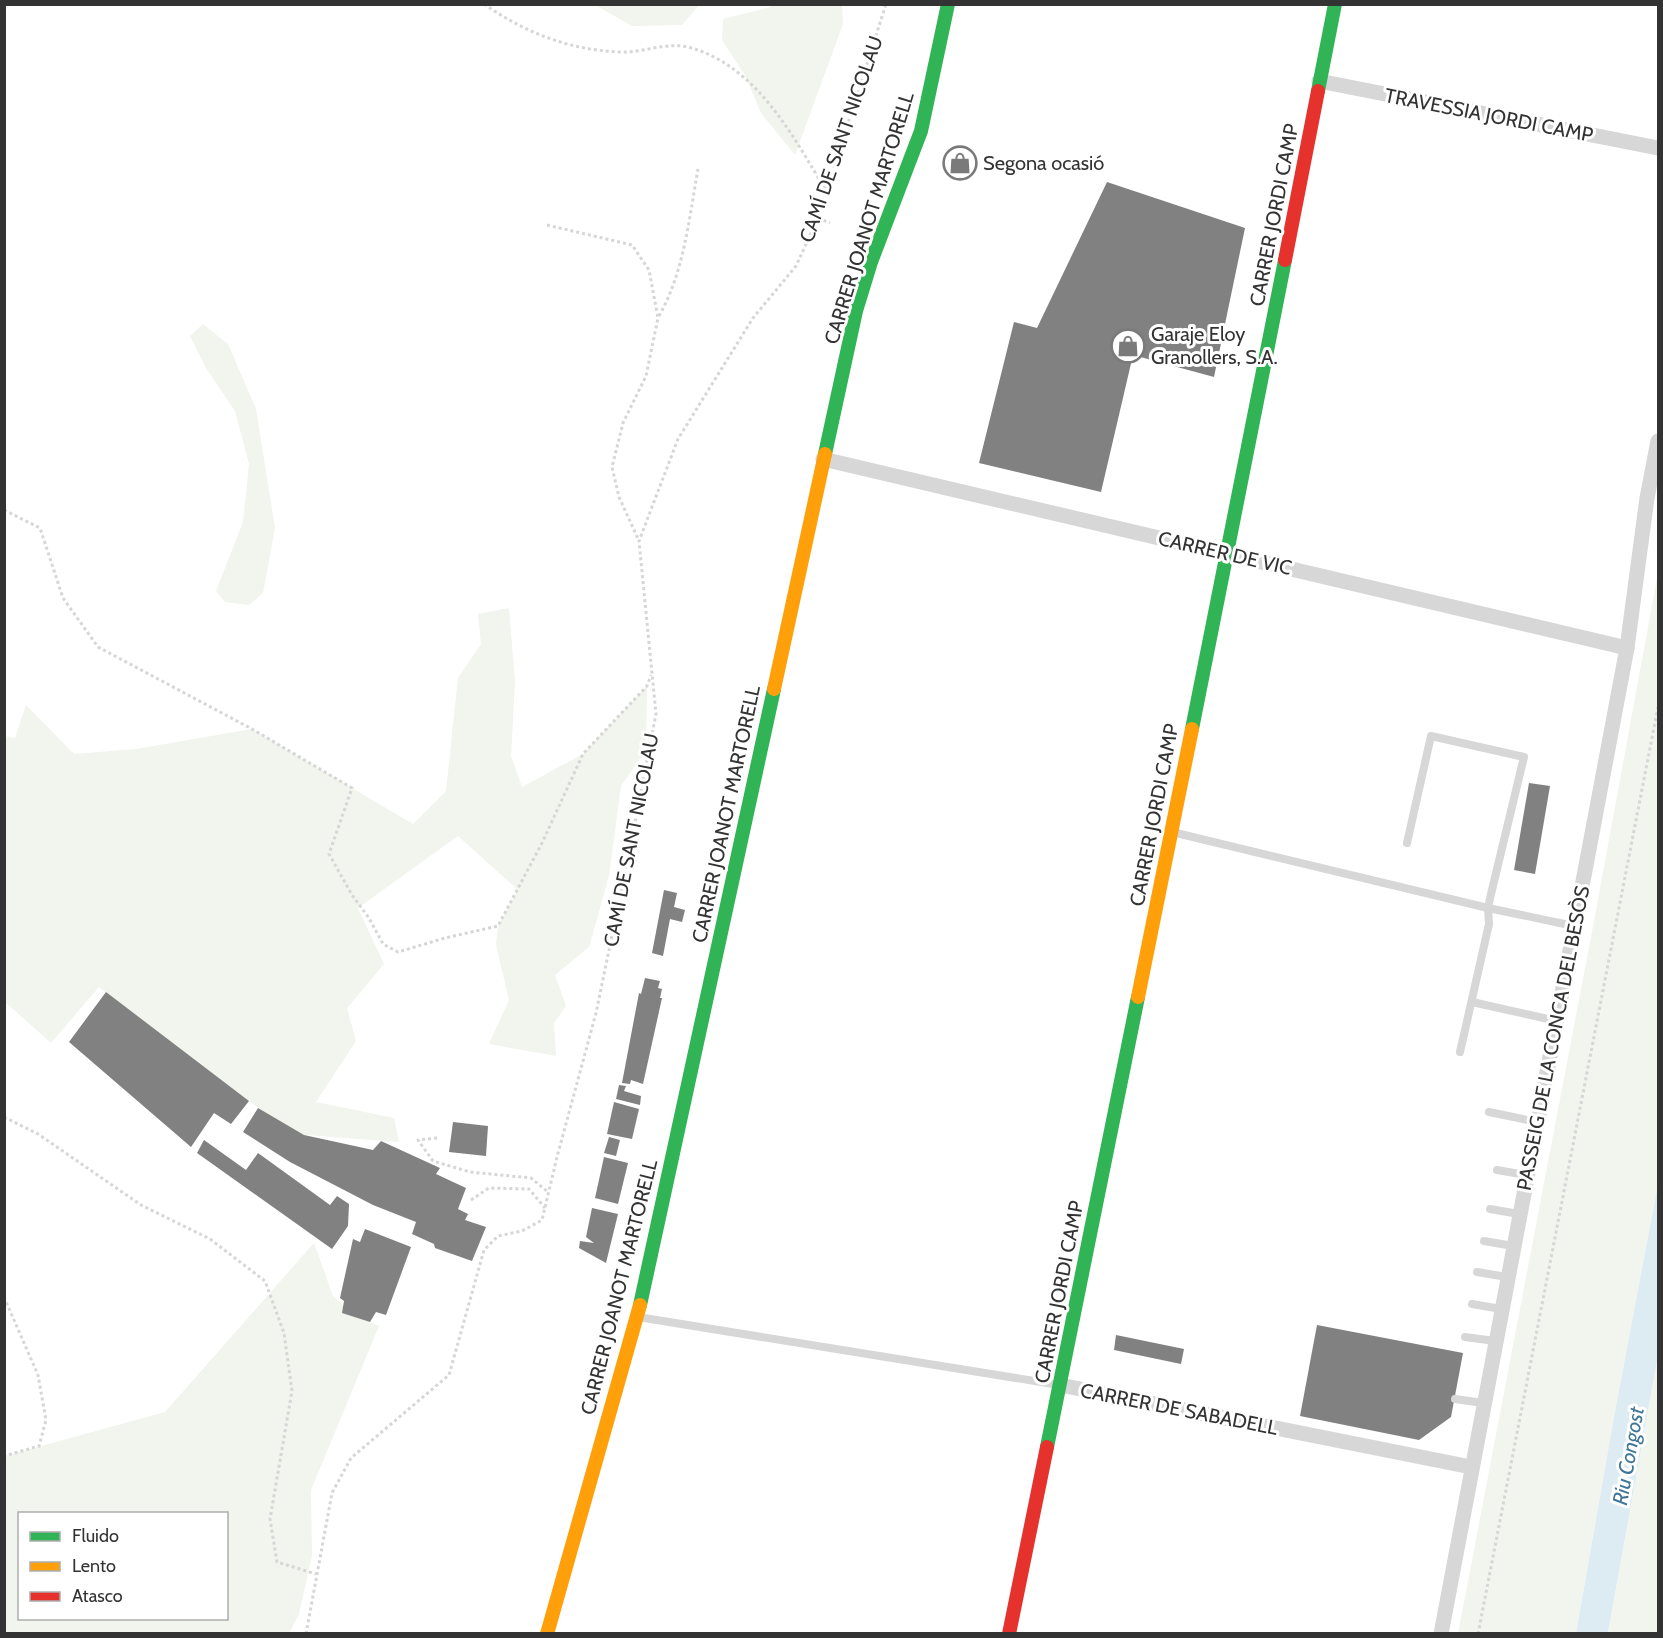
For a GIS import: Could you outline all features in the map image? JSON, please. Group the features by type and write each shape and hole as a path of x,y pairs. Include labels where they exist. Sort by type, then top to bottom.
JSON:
{"street":[{"name":"CARRER JOANOT MARTORELL","path":"547,1634 636,1316 856,311 871,262 921,131 948,4"},
{"name":"CARRER JORDI CAMP","path":"1009,1634 1228,554 1335,4"},
{"name":"TRAVESSIA JORDI CAMP","path":"1320,81 1659,148"},
{"name":"PASSEIG DE LA CONCA DEL BESÒS","path":"1440,1634 1626,648 1647,498 1659,441"},
{"name":"CARRER DE VIC","path":"823,459 1626,648"},
{"name":"CARRER DE SABADELL","path":"1060,1385 1471,1467"}],"lane":[{"path":"1407,843 1431,736 1524,758 1488,908 1489,924 1460,1052"},
{"path":"1170,832 1488,908 1574,926"},
{"path":"1472,1002 1557,1021"},
{"path":"1489,1112 1537,1122"},
{"path":"1497,1170 1526,1175"},
{"path":"1490,1209 1519,1214"},
{"path":"1484,1241 1513,1246"},
{"path":"1477,1272 1507,1277"},
{"path":"1473,1304 1501,1308"},
{"name":"CARRER DE SABADELL","path":"636,1316 1060,1385"},
{"path":"1466,1336 1495,1341"},
{"path":"1455,1399 1484,1403"}],"path":[{"path":"484,4 511,23 565,45 622,52 662,47 687,47 735,69 762,94 796,142 826,192"},
{"name":"CAMÍ DE SANT NICOLAU","path":"545,1208 596,1013 656,714 639,541 678,439 753,318 796,266 818,218 886,4"},
{"path":"639,541 619,497 612,467 623,423 646,376 658,318 670,296 682,255 698,169"},
{"path":"818,218 830,223"},
{"path":"547,225 632,244 649,270 658,318"},
{"path":"4,510 40,528 63,598 98,647 252,729 352,788 329,854 383,945 398,952 498,926 542,843 583,754 647,686 652,674"},
{"path":"1478,1634 1659,706"},
{"path":"4,1117 38,1134 141,1205 210,1239 265,1281 284,1333 292,1391 270,1519 277,1562 317,1574"},
{"path":"437,1138 418,1140 434,1161 470,1172 531,1178 548,1192"},
{"path":"306,1634 332,1493 351,1458 449,1375 484,1250 498,1236 522,1231 542,1220 545,1208 529,1189 489,1188 471,1200"},
{"path":"4,1297 38,1375 46,1420 39,1446 4,1456"}],"shaded area":[{"path":"595,5 699,5 682,25 632,26"},
{"path":"772,5 842,5 843,24 795,155 761,113 745,75 722,40 723,19"},
{"path":"203,324 228,344 256,409 275,528 263,593 249,605 225,602 216,591 243,522 249,464 235,411 206,368 190,336"},
{"path":"1658,573 1658,1184 1576,1632 1458,1634 1594,921"},
{"path":"509,608 515,682 511,756 522,787 583,754 647,686 646,750 621,786 609,876 589,947 555,975 566,1006 554,1023 556,1056 489,1044 509,1000 496,945 498,926 518,890 458,836 358,908 384,964 347,1008 356,1041 316,1102 394,1118 399,1142 293,1134 99,987 51,1043 5,1002 4,736 15,738 26,705 74,754 136,749 252,729 413,824 446,791 458,678 481,644 478,614"},
{"path":"314,1243 333,1296 355,1316 379,1326 311,1490 312,1556 299,1614 289,1633 5,1634 5,1456 165,1412"},
{"path":"1658,1355 1658,1633 1608,1634"}],"water":[{"name":"Riu Congost","path":"1658,1184 1658,1355 1608,1633 1576,1633 1614,1417"}],"building":[{"path":"1107,182 1245,228 1214,377 1133,355 1101,492 979,463 1014,322 1037,328"},
{"path":"1529,783 1550,786 1535,874 1514,870"},
{"path":"664,890 677,893 674,907 685,910 682,922 670,919 663,956 652,953"},
{"path":"645,978 660,981 658,988 662,989 660,998 662,998 643,1084 631,1080 630,1084 622,1083 639,993 641,994"},
{"path":"106,992 249,1101 231,1124 214,1113 191,1147 69,1042"},
{"path":"619,1085 626,1086 624,1091 641,1096 640,1105 616,1099"},
{"path":"614,1102 639,1109 632,1139 607,1134"},
{"path":"258,1108 304,1135 373,1150 381,1141 440,1168 436,1174 466,1188 458,1209 468,1214 465,1220 486,1227 472,1261 435,1248 434,1244 412,1234 416,1222 373,1205 290,1162 243,1132"},
{"path":"453,1122 488,1126 486,1156 449,1152"},
{"path":"609,1137 620,1140 616,1156 604,1153"},
{"path":"204,1140 246,1170 258,1153 330,1205 337,1196 349,1204 348,1226 332,1249 197,1153"},
{"path":"604,1157 628,1163 618,1204 595,1198"},
{"path":"592,1208 618,1214 606,1263 579,1248 580,1241 594,1243 586,1237"},
{"path":"365,1229 411,1247 386,1315 376,1312 370,1322 342,1313 344,1301 340,1298 353,1239 360,1242"},
{"path":"1317,1325 1463,1353 1451,1417 1419,1440 1300,1416"},
{"path":"1116,1335 1184,1349 1181,1364 1114,1350"}],"traffic: fast":[{"path":"825,454 856,311 871,262 921,131 948,4"},
{"path":"1318,91 1335,4"},
{"path":"1192,729 1285,260"},
{"path":"640,1305 774,689"},
{"path":"1047,1447 1138,997"}],"traffic: slow":[{"path":"774,689 825,454"},
{"path":"1138,997 1192,729"},
{"path":"547,1634 640,1305"}],"traffic: jam":[{"path":"1285,260 1318,91"},
{"path":"1009,1634 1047,1447"}],"place":[{"name":"Segona ocasió","path":"960,163"},
{"name":"Garaje Eloy Granollers, S.A.","path":"1128,346"}]}
